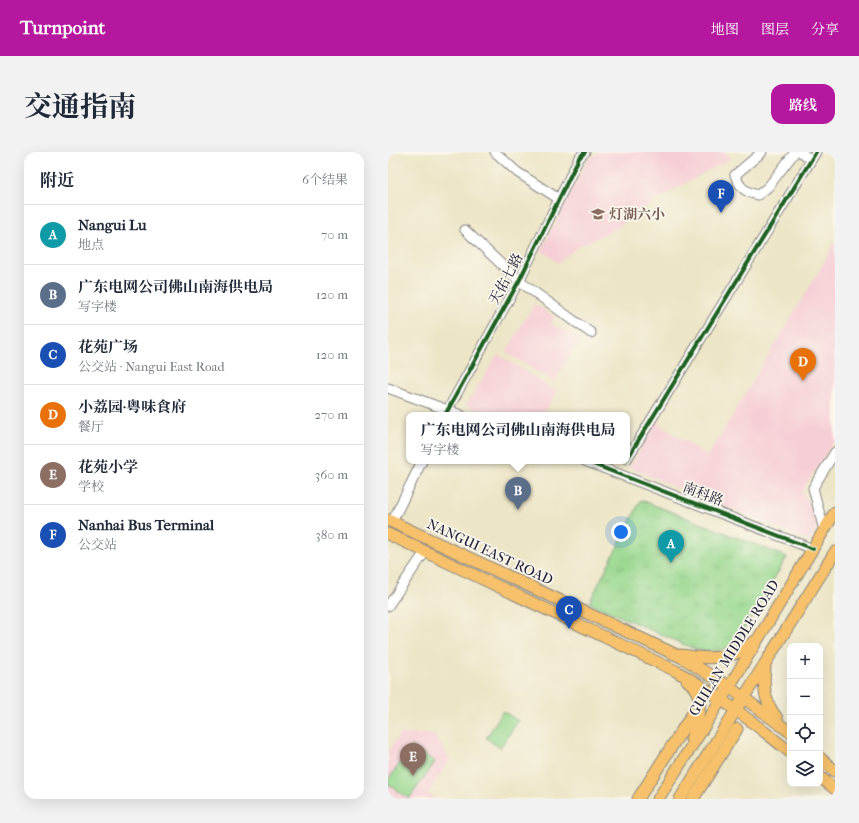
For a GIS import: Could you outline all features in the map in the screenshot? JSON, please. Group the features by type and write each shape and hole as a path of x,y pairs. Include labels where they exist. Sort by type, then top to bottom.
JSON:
{"main road":[{"name":"GUILAN MIDDLE ROAD","path":"658,799 763,632 835,512"},
{"name":"NANGUI EAST ROAD","path":"390,521 674,654 702,669 787,729"},
{"name":"NANGUI EAST ROAD","path":"388,534 672,669 700,685 736,710 789,751"},
{"path":"680,799 835,552"},
{"path":"674,654 708,658 731,655 748,648 763,632"},
{"path":"765,664 765,696 770,709 787,729"},
{"path":"672,669 693,685 700,702 699,716 687,753"},
{"path":"638,799 700,702"},
{"path":"717,740 729,730 737,729 767,734"},
{"path":"693,799 737,729"},
{"path":"823,761 835,771"},
{"path":"823,779 835,789"}],"street":[{"path":"495,152 517,172 559,199"},
{"path":"762,152 735,175 739,185 749,193 758,195 768,187 795,152"},
{"path":"630,454 814,156 801,152"},
{"name":"天佑七路","path":"446,412 518,281 580,154"},
{"path":"464,230 518,281 591,333"},
{"path":"388,388 446,412"},
{"path":"824,530 813,488 835,452"},
{"path":"390,521 420,464"},
{"name":"南科路","path":"593,464 813,549"},
{"path":"618,473 624,464"},
{"path":"388,606 425,552"}],"shaded area":[{"name":"灯湖六小","path":"599,152 725,152 731,158 659,198 614,230 577,247 558,263 541,250 587,161"},
{"path":"835,241 835,440 802,491 820,522 810,541 630,468 655,422 708,456 823,264"},
{"path":"534,304 554,316 551,324 579,339 554,382 506,352"},
{"path":"498,354 557,392 544,412 484,412 466,405"},
{"path":"400,734 434,734 450,759 428,793 436,799 388,799 388,752"}],"green space":[{"path":"641,500 787,557 735,644 719,651 697,650 589,603"},
{"path":"503,711 518,721 500,748 486,738"},
{"path":"412,746 435,762 409,799 388,784 388,780"}],"cycle path":[{"path":"447,412 519,281 579,158 585,152"},
{"path":"630,454 816,152"},
{"path":"593,464 813,549"}],"place":[{"name":"Nanhai Bus Terminal","path":"721,213"},
{"name":"灯湖六小","path":"598,214"},
{"name":"小荔园·粤味食府","path":"803,381"},
{"name":"广东电网公司佛山南海供电局","path":"518,510"},
{"name":"Nangui Lu","path":"671,563"},
{"name":"花苑广场","path":"569,629"},
{"name":"花苑小学","path":"413,776"}]}
